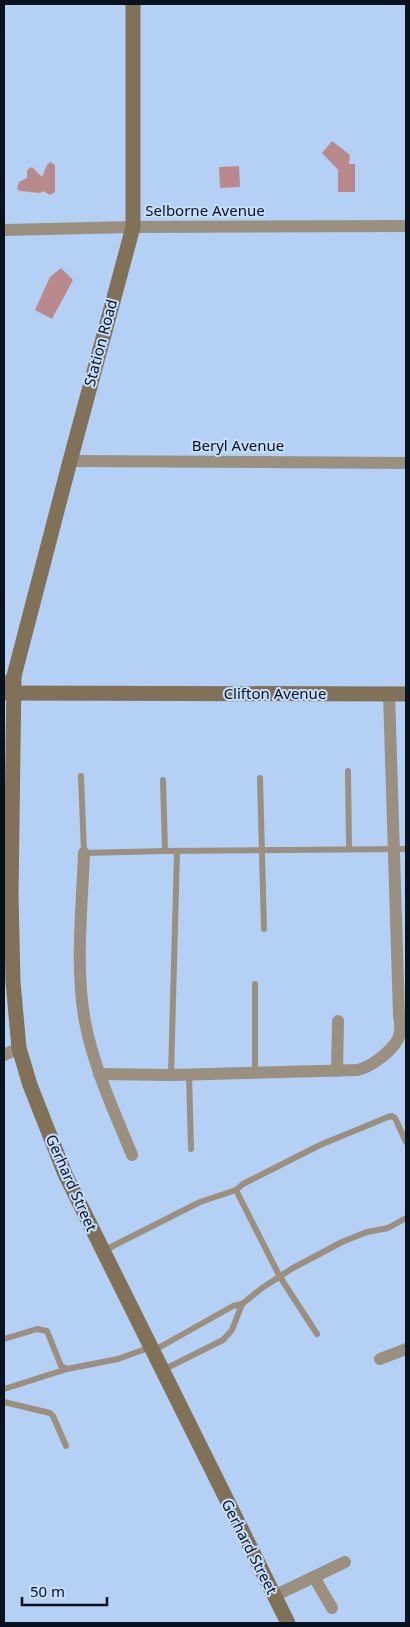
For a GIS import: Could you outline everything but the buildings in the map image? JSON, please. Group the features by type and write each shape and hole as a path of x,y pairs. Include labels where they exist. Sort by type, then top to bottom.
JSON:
{"street":[{"name":"Station Road","path":"7,696 14,676 133,227 133,4"},
{"name":"Selborne Avenue","path":"4,230 133,227 406,226"},
{"name":"Beryl Avenue","path":"70,461 406,463"},
{"name":"Clifton Avenue","path":"7,696 125,697 143,694 406,694"},
{"path":"98,1074 365,1069 380,1058 398,1040 402,1015 400,849 389,694"},
{"name":"Gerhard Street","path":"7,696 7,896 13,982 12,1052 30,1085 52,1144 279,1623"},
{"path":"84,853 80,971 85,1022 98,1074 132,1155"},
{"name":"Gerhard Street","path":"4,944 5,984 12,1052 61,1180 150,1349 163,1370 288,1623"},
{"path":"337,1071 338,1021"},
{"path":"380,1359 406,1349"},
{"path":"274,1596 345,1562"},
{"path":"314,1577 332,1608"}],"lane":[{"path":"348,771 349,850"},
{"path":"81,776 84,853 400,849"},
{"path":"260,778 264,929"},
{"path":"163,780 165,851"},
{"path":"171,1074 177,852"},
{"path":"255,984 255,1072"},
{"path":"189,1073 191,1149"},
{"path":"103,1251 200,1202 236,1190 243,1184 320,1145 388,1117 392,1116 395,1118 406,1142"},
{"path":"236,1190 280,1277 317,1334"},
{"path":"4,1389 67,1369 118,1359 150,1349 233,1306 242,1304 262,1288 342,1242 367,1232 388,1228 406,1218"},
{"path":"163,1370 223,1340 232,1330 242,1304"},
{"path":"4,1339 37,1329 47,1331 61,1366 67,1369"},
{"path":"4,1402 50,1413 66,1446"}]}
